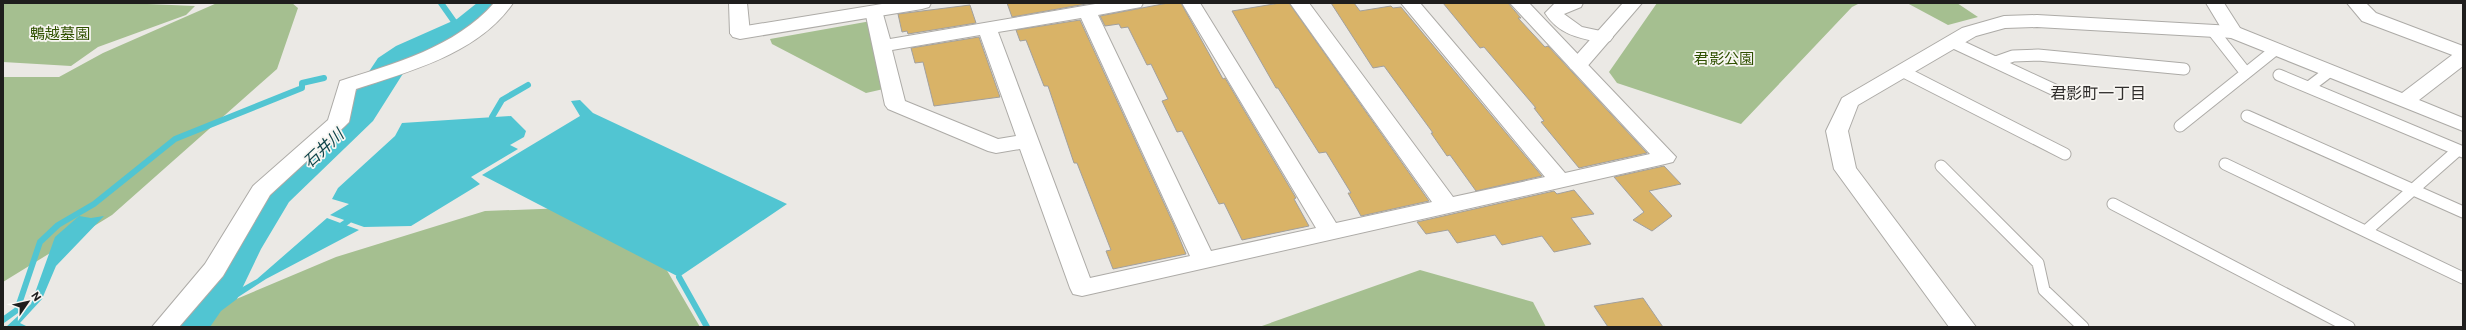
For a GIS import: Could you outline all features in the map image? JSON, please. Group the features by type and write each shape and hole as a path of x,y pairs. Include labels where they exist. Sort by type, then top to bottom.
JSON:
{"street":[{"path":"165,327 214,270 261,191 338,122 347,85 413,63 461,38 485,23 504,3"},
{"path":"738,3 740,33 922,3"},
{"path":"882,46 1134,3"},
{"path":"1191,3 1330,232"},
{"path":"1299,3 1447,206"},
{"path":"1410,3 1560,181"},
{"path":"987,28 1082,288 1666,157 1519,3"},
{"path":"1574,3 1562,7 1554,13 1559,22 1575,31 1603,37"},
{"path":"1578,65 1633,3"},
{"path":"2215,3 2223,32"},
{"path":"2356,3 2369,17 2463,54 2405,101"},
{"path":"874,11 895,105 996,146 1028,141"},
{"path":"1087,11 1204,261"},
{"path":"1963,327 1845,170 1837,131 1849,102 1969,32 2004,22 2037,21 2223,32 2330,71 2463,125"}],"lane":[{"path":"2223,32 2246,73"},
{"path":"1952,42 2059,92"},
{"path":"2180,126 2275,50"},
{"path":"1996,62 2013,56 2038,55 2184,69"},
{"path":"1902,71 2065,154"},
{"path":"2309,87 2330,71"},
{"path":"2280,75 2461,151 2366,231"},
{"path":"2247,116 2463,212"},
{"path":"2225,164 2463,278"},
{"path":"1941,166 2038,263 2044,290 2083,327"},
{"path":"2113,204 2349,327"}],"green space":[{"name":"鵯越墓園","path":"3,3 124,3 195,6 186,15 98,47 71,66 3,62"},
{"path":"217,3 292,3 298,8 277,69 112,215 3,282 3,77 59,77 103,53"},
{"name":"君影公園","path":"1657,3 1860,3 1852,7 1741,124 1617,83 1609,72"},
{"path":"1907,3 1957,3 1978,17 1948,25"},
{"path":"871,21 888,88 866,93 772,44 770,39"},
{"path":"567,208 665,267 700,327 170,327 336,257 485,211"},
{"path":"1420,270 1533,302 1546,327 1259,327"}],"water":[{"path":"580,100 593,113 787,204 679,277 482,175 580,116 571,101"},
{"path":"511,116 526,131 524,137 510,145 518,149 471,177 480,184 411,226 364,227 330,215 349,204 332,199 338,188 395,136 402,123"},
{"path":"79,216 91,218 104,216 56,266 42,299 20,323 28,327 6,327 31,304 55,237"},
{"path":"327,218 359,230 266,279 192,327 209,306 257,279"}],"building":[{"path":"1007,3 1092,3 1012,17"},
{"path":"1168,3 1181,3 1223,79 1225,78 1296,198 1294,199 1309,226 1242,240 1224,203 1219,204 1182,131 1177,132 1162,101 1168,99 1151,64 1147,65 1128,27 1121,28 1119,24 1105,26 1100,16"},
{"path":"1280,3 1289,3 1429,201 1361,216 1348,193 1351,193 1326,152 1319,153 1278,88 1276,88 1232,11"},
{"path":"1331,3 1354,3 1360,11 1391,6 1393,8 1401,7 1542,176 1476,191 1450,155 1447,156 1431,133 1433,133 1384,66 1373,68"},
{"path":"1443,3 1508,3 1521,18 1518,18 1545,47 1548,46 1647,153 1579,168 1541,122 1544,121 1534,108 1536,108 1484,47 1480,48"},
{"path":"970,5 976,23 908,34 907,31 902,32 898,14"},
{"path":"1080,20 1186,254 1113,269 1106,251 1111,250 1077,163 1074,163 1048,86 1044,86 1026,40 1020,41 1016,30"},
{"path":"979,37 1000,97 934,106 923,62 915,63 911,48"},
{"path":"1664,166 1681,184 1649,191 1672,216 1652,231 1633,220 1644,212 1614,177"},
{"path":"1574,190 1594,214 1571,218 1591,244 1554,252 1542,236 1502,245 1495,235 1457,243 1448,230 1426,234 1417,222 1554,191 1557,194"},
{"path":"1643,298 1663,327 1608,327 1594,306"}],"waterway":[{"path":"441,3 460,30"},
{"name":"石井川","path":"186,327 205,300 222,288 240,249 274,194 360,113 390,65 408,53 469,26 485,15 493,3"},
{"path":"3,320 17,310 40,242 58,225 94,204 175,139 302,88 302,83 324,78"},
{"path":"492,117 502,100 528,85"},
{"path":"338,228 348,221"},
{"path":"679,277 707,327"},
{"path":"188,324 207,312"}],"district":[{"name":"君影町一丁目","path":"2098,93"}]}
